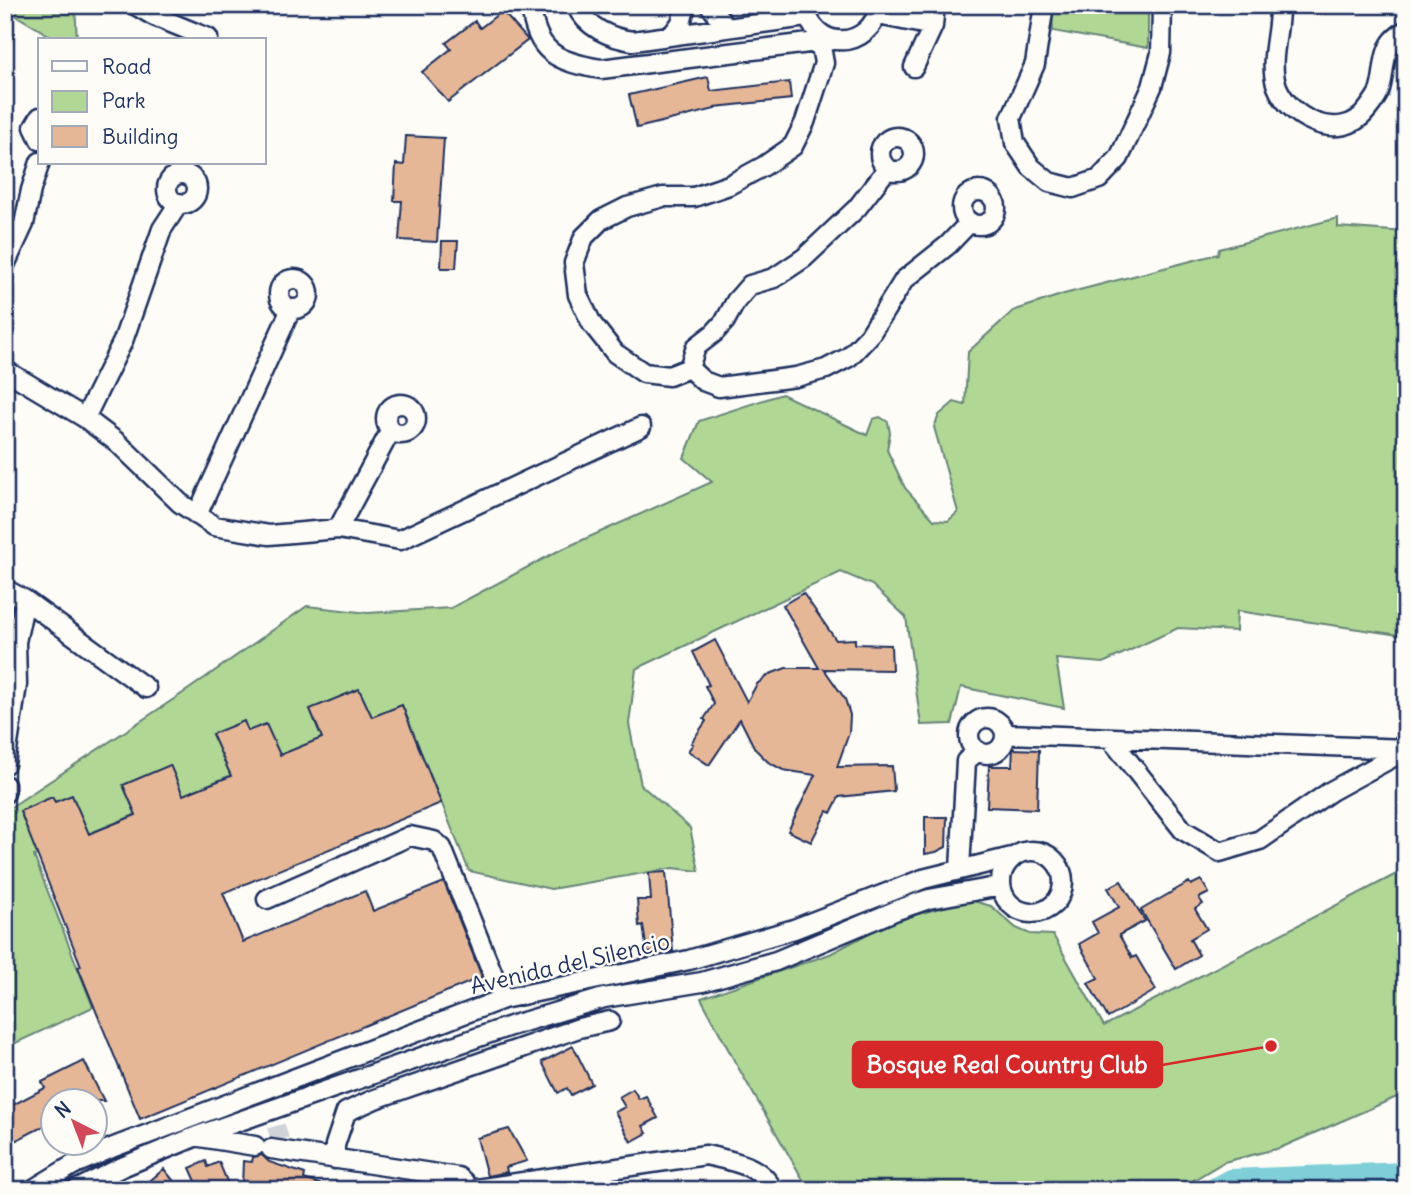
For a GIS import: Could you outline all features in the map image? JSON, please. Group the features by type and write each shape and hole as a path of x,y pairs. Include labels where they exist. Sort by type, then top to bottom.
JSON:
{"street":[{"path":"135,5 154,16 208,38"},
{"path":"531,5 538,38 551,52 572,64 601,69 856,38 873,25 879,10 933,26"},
{"path":"576,5 588,21 613,38 633,41 726,28 805,11 813,27 822,35 819,41 824,63 805,122 793,146 729,185 694,197 663,197 626,207 601,220 584,237 574,263 578,295 599,334 615,353 645,373 668,376 689,368"},
{"path":"672,35 681,23 686,5"},
{"path":"710,5 726,28"},
{"path":"914,67 933,26 935,5"},
{"path":"1044,5 1035,64 1011,118 1015,143 1031,167 1049,182 1073,188 1099,179 1119,158 1125,147 1152,87 1161,53 1163,5"},
{"path":"1279,5 1274,58 1275,82 1290,106 1325,127 1344,126 1366,113 1379,92 1392,42 1406,30"},
{"path":"5,265 24,224 39,164"},
{"path":"689,368 696,347 719,327 750,285 774,278 804,258 858,208 888,168"},
{"path":"85,418 123,341 162,229 179,203"},
{"path":"689,368 703,381 719,387 796,377 826,369 849,357 869,336 904,280 948,245 970,222"},
{"path":"197,515 292,309"},
{"path":"5,370 85,418 118,443 180,503 214,526 269,535 338,529 400,540 641,427"},
{"path":"338,529 391,430"},
{"path":"5,589 25,600 146,688"},
{"path":"5,764 17,685 16,642 25,600"},
{"path":"983,718 995,719 1005,734 1002,745 988,754 972,746 969,736 977,720 983,718"},
{"path":"1005,734 1406,750"},
{"path":"1110,738 1183,830 1220,852 1260,840 1331,791 1406,750"},
{"path":"960,869 966,761 978,751"},
{"path":"5,785 5,793"},
{"path":"267,899 410,836 434,841 442,848 503,999"},
{"name":"Avenida del Silencio","path":"32,1190 73,1165 114,1147 503,999 689,960 794,929 891,890 1023,852 1035,850 1047,854 1056,861 1062,872 1064,884 1060,896 1053,906 1042,911 1030,913 1018,910 1008,902 1001,886 929,899 776,961 702,982 604,998 510,1026 449,1048 273,1137 197,1136 122,1167 76,1190"},
{"path":"1001,886 1005,867 1012,857"},
{"path":"441,1021 449,1048"},
{"path":"335,1159 335,1145 346,1112 375,1099 553,1037 610,1021"},
{"path":"197,1136 273,1137 335,1159 458,1177 467,1190 706,1155 743,1163 768,1179 773,1190"}],"green space":[{"path":"5,5 75,5 77,38 54,38 5,9"},
{"path":"1052,5 1148,5 1148,48 1053,31"},
{"path":"1338,218 1338,227 1406,232 1406,636 1237,611 1236,631 1178,628 1103,663 1056,659 1064,708 961,687 952,724 921,725 906,617 872,585 841,572 636,669 629,724 641,785 690,828 699,871 673,868 551,889 469,871 402,705 34,856 93,1007 5,1048 5,811 189,689 307,606 368,613 451,608 558,551 712,482 684,458 699,421 782,394 867,435 873,419 880,417 888,422 890,433 887,450 905,488 934,520 948,521 958,512 934,427 939,415 954,402 965,405 968,352 1013,311 1064,294 1218,254 1219,249"},
{"path":"1406,869 1406,1093 1280,1148 1224,1162 1177,1190 809,1190 701,998 830,954 892,921 970,900 991,906 1016,928 1030,934 1053,935 1104,1026"}],"building":[{"path":"502,11 528,40 448,102 422,72 451,49 446,43 475,21 480,28"},
{"path":"708,77 711,91 789,82 791,99 715,107 637,128 629,95"},
{"path":"406,136 444,138 437,242 399,240 402,201 394,201 396,164 404,165"},
{"path":"442,241 458,241 456,268 441,268"},
{"path":"803,593 836,640 855,639 855,644 891,645 892,670 824,669 845,699 850,715 849,733 837,767 892,766 894,791 839,797 831,813 827,811 811,842 788,831 815,775 783,770 768,762 755,749 740,719 709,765 688,751 714,704 705,686 709,685 693,652 715,640 747,702 757,684 770,674 786,668 819,668 783,605"},
{"path":"359,689 372,717 402,705 441,803 223,893 243,942 365,891 373,911 444,882 482,977 140,1119 78,967 81,966 20,811 52,797 55,802 72,795 89,834 136,815 123,785 170,765 183,795 231,776 212,734 244,721 248,731 266,724 280,755 322,738 310,709"},
{"path":"1013,749 1039,750 1037,809 987,807 989,766 1012,766"},
{"path":"925,817 947,817 946,847 925,854"},
{"path":"666,872 673,951 647,953 643,925 639,926 637,900 651,900 649,873"},
{"path":"1201,880 1209,893 1199,898 1203,904 1195,909 1207,929 1190,939 1199,955 1176,969 1141,910 1189,882 1191,885"},
{"path":"1121,881 1145,921 1119,935 1132,958 1136,956 1156,990 1108,1018 1088,983 1098,978 1079,944 1098,933 1092,922 1119,907 1108,888"},
{"path":"573,1046 592,1084 571,1095 567,1088 558,1093 542,1062"},
{"path":"84,1061 96,1086 44,1086 42,1082"},
{"path":"633,1089 639,1099 646,1096 658,1118 643,1126 647,1133 631,1142 615,1112 625,1107 619,1097"},
{"path":"38,1092 38,1129 5,1146 5,1109"},
{"path":"509,1129 527,1161 506,1167 507,1172 487,1176 477,1138"},
{"path":"262,1155 269,1162 305,1174 304,1179 329,1187 329,1190 247,1190 242,1186 243,1161 252,1162 253,1157"},
{"path":"206,1161 208,1167 219,1162 229,1186 222,1190 200,1190 190,1168"},
{"path":"164,1169 181,1190 139,1190"}],"waterway":[{"path":"1218,1190 1231,1183 1406,1176"}],"tunnel":[{"path":"276,1126 280,1140"}],"place":[{"name":"Bosque Real Country Club","path":"1271,1046"}]}
